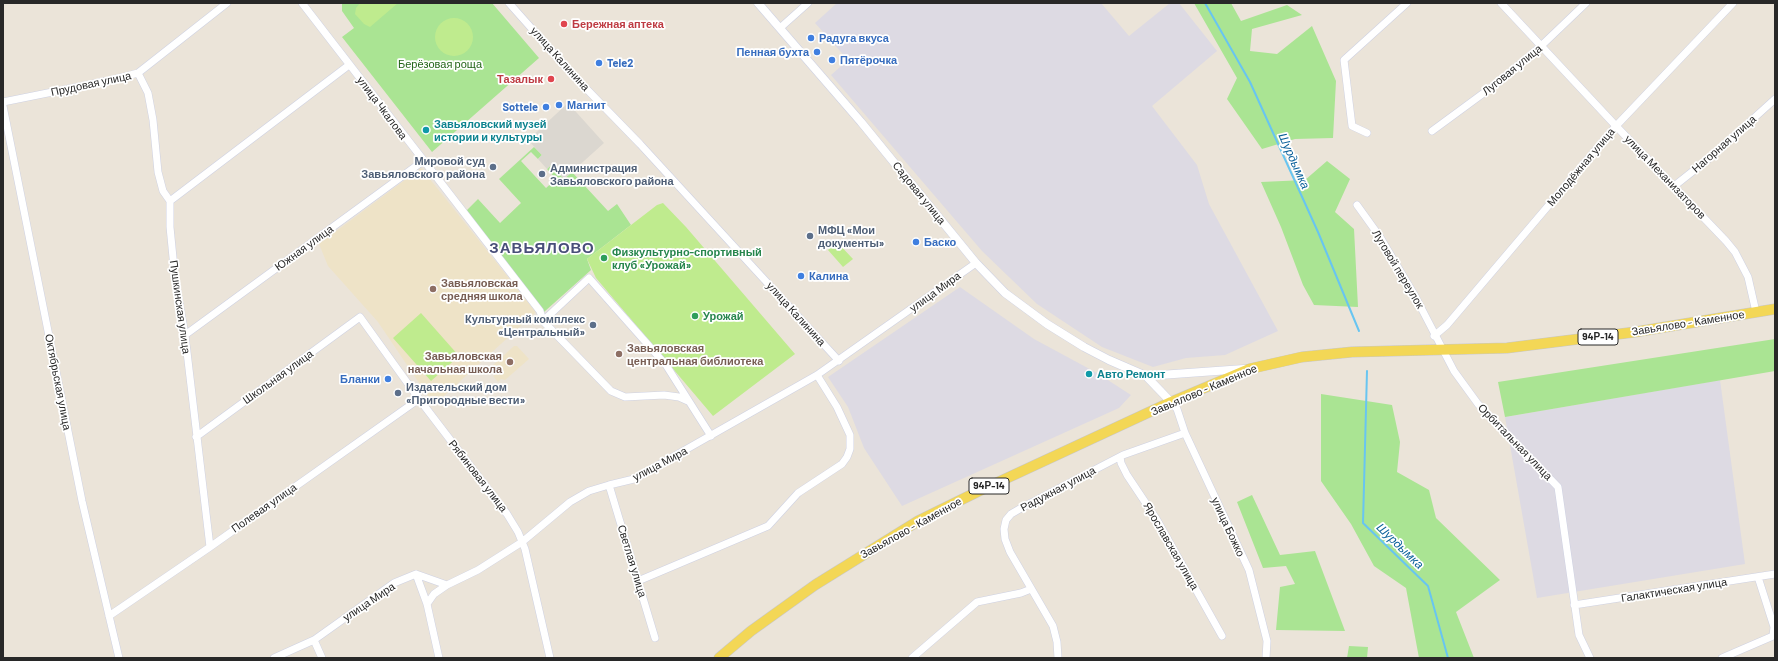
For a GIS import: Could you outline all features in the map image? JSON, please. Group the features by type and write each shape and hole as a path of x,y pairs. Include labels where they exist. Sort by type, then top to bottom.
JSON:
{"main road":[{"name":"Завьялово - Каменное","path":"719,658 751,631 815,585 918,521 1171,402 1249,369 1302,357 1352,352 1507,348 1635,332 1775,309"}],"street":[{"name":"Прудовая улица","path":"3,102 107,81 138,73 226,3"},
{"name":"улица Чкалова","path":"302,3 540,311 543,321 611,391 625,397 664,395 679,397 688,402"},
{"name":"улица Калинина","path":"509,3 573,75 640,144 839,361"},
{"name":"Садовая улица","path":"758,3 861,122 976,263 1005,293 1047,324 1109,360 1146,376"},
{"path":"780,28 808,3"},
{"path":"1367,133 1352,126 1344,60 1407,3"},
{"name":"улица Механизаторов","path":"1501,3 1735,252 1748,277 1756,312"},
{"name":"Луговая улица","path":"1432,131 1500,81 1541,46 1586,3"},
{"name":"Молодёжная улица","path":"1434,336 1447,326 1616,126 1733,3"},
{"path":"170,202 349,65"},
{"name":"Пушкинская улица","path":"138,73 149,100 153,120 158,172 162,190 170,202 170,227 175,278 185,335 210,547"},
{"name":"Нагорная улица","path":"1673,187 1712,156 1775,99"},
{"name":"Октябрьская улица","path":"3,106 82,501 108,616 120,658"},
{"name":"Южная улица","path":"185,335 423,161"},
{"name":"Луговой переулок","path":"1357,205 1380,237 1411,289 1429,320 1434,336 1442,350"},
{"name":"улица Мира","path":"427,604 434,594 447,585 478,570 522,542 570,502 589,491 609,484 634,479 817,375 839,361 976,263"},
{"path":"543,321 589,278 666,365 688,402 711,436"},
{"name":"Рябиновая улица","path":"360,317 419,399 508,514 525,549 550,658"},
{"name":"Школьная улица","path":"196,437 360,317"},
{"name":"Орбитальная улица","path":"1442,350 1454,371 1478,404 1558,487 1579,635 1590,658"},
{"path":"1146,376 1249,369"},
{"path":"638,581 768,526 798,493 842,464 850,449 850,435 837,407 817,375"},
{"path":"1146,376 1171,402"},
{"name":"Полевая улица","path":"108,616 210,547 419,399"},
{"name":"улица Божко","path":"1171,402 1177,409 1185,433 1249,570 1267,640 1266,658"},
{"name":"Радужная улица","path":"1058,658 1057,642 1053,626 1010,552 1005,539 1004,529 1006,520 1011,514 1023,507 1120,457 1185,433"},
{"name":"Ярославская улица","path":"1120,457 1121,463 1161,526 1222,636"},
{"name":"Светлая улица","path":"609,484 655,638"},
{"path":"416,574 447,585"},
{"path":"416,574 427,604 439,658"},
{"name":"улица Мира","path":"274,658 314,640 394,584 416,574"},
{"name":"Галактическая улица","path":"1574,605 1775,574"},
{"path":"1722,658 1730,656 1773,636 1774,627 1758,577"},
{"path":"912,658 977,602 1021,593 1031,589"},
{"path":"314,640 322,658"}],"shaded area":[{"path":"837,3 1101,3 1129,36 1170,3 1179,3 1217,51 1152,106 1197,165 1209,204 1278,331 1225,355 1186,358 1153,367 1102,347 1037,304 982,251 831,75 848,60 815,23"},
{"path":"568,103 604,143 564,179 551,165 547,169 538,159 542,155 528,140"},
{"name":"Завьяловская средняя школа","path":"421,168 536,312 434,405 378,322 328,266 319,244"},
{"path":"960,287 1034,339 1097,373 1131,395 1119,408 902,506 864,448 848,407 828,377"},
{"name":"Завьяловская начальная школа","path":"514,346 517,346 529,359 505,380 501,379 498,382 493,376 496,374 491,369 492,366"},
{"path":"1720,380 1745,564 1537,598 1505,417"}],"green space":[{"name":"Берёзовая роща","path":"342,3 492,3 539,58 432,152 342,37 354,28 342,11"},
{"path":"360,3 398,3 370,27 364,24 355,14 356,8"},
{"path":"1194,3 1231,3 1241,21 1287,5 1302,15 1252,29 1250,51 1277,54 1312,26 1336,81 1333,138 1295,139 1262,149 1227,99 1237,78"},
{"path":"454,18 467,24 473,37 467,50 454,56 441,50 435,37 441,24"},
{"path":"534,147 542,155 538,159 531,152 521,161 546,188 556,179 547,169 551,165 564,179 572,172 608,211 617,204 631,225 587,259 591,270 544,312 465,212 478,199 500,223 521,203 499,179"},
{"path":"1327,161 1350,179 1335,212 1354,229 1358,307 1314,305 1303,285 1281,227 1261,182 1305,180"},
{"name":"Урожай","path":"663,203 686,227 795,354 713,416 596,278 587,259 657,205"},
{"path":"837,242 853,259 843,267 828,250"},
{"path":"421,313 459,356 431,381 393,338"},
{"path":"1775,339 1775,371 1505,417 1498,382"},
{"path":"1321,394 1392,405 1400,442 1397,472 1429,490 1436,518 1500,580 1456,612 1474,658 1419,658 1406,588 1374,566 1351,524 1321,481"},
{"path":"1252,495 1280,555 1315,551 1345,631 1276,630 1280,587 1295,584 1286,566 1263,568 1237,502"},
{"path":"1349,646 1368,647 1367,658 1347,658"}],"waterway":[{"name":"Шурдымка","path":"1205,3 1250,82 1318,232 1359,331"},
{"name":"Шурдымка","path":"1367,371 1363,523 1428,586 1448,658"}],"place":[{"name":"Бережная аптека","path":"564,24"},
{"name":"Радуга вкуса","path":"811,38"},
{"name":"Пенная бухта","path":"817,52"},
{"name":"Пятёрочка","path":"832,60"},
{"name":"Tele2","path":"599,63"},
{"name":"Тазалык","path":"551,79"},
{"name":"Магнит","path":"559,105"},
{"name":"Sottele","path":"546,107"},
{"name":"Завьяловский музей истории и культуры","path":"426,130"},
{"name":"Мировой суд Завьяловского района","path":"493,167"},
{"name":"Администрация Завьяловского района","path":"542,174"},
{"name":"МФЦ «Мои документы»","path":"810,236"},
{"name":"Баско","path":"916,242"},
{"name":"Физкультурно-спортивный клуб «Урожай»","path":"604,258"},
{"name":"Калина","path":"801,276"},
{"name":"Завьяловская средняя школа","path":"433,289"},
{"name":"Урожай","path":"695,316"},
{"name":"Культурный комплекс «Центральный»","path":"593,325"},
{"name":"Завьяловская центральная библиотека","path":"619,354"},
{"name":"Завьяловская начальная школа","path":"510,362"},
{"name":"Авто Ремонт","path":"1089,374"},
{"name":"Бланки","path":"388,379"},
{"name":"Издательский дом «Пригородные вести»","path":"398,393"}],"district":[{"name":"ЗАВЬЯЛОВО","path":"542,248"}]}
